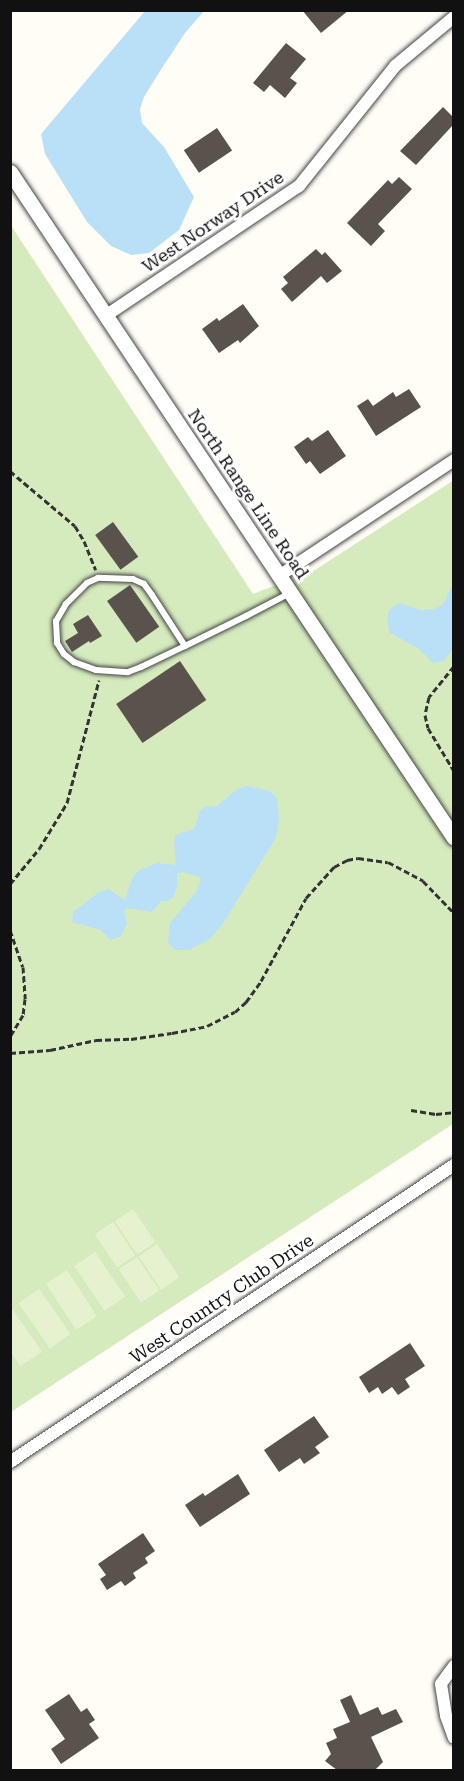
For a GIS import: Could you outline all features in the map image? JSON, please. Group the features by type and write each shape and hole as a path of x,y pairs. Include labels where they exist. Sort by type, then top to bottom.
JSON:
{"street":[{"name":"West Norway Drive","path":"106,315 299,186 395,66 453,17"},
{"name":"North Range Line Road","path":"10,172 453,838"},
{"path":"279,576 453,460"},
{"name":"West Country Club Drive","path":"10,1462 453,1165"},
{"path":"453,1666 441,1684 446,1716 453,1738"}],"lane":[{"path":"185,646 144,584 117,576 98,578 87,583 66,604 56,621 55,632 64,654 74,662 100,670 128,672 185,646 290,593"}],"path":[{"path":"10,471 75,526 84,541 98,578"},
{"path":"453,666 429,697 425,715 428,728 453,771"},
{"path":"10,884 39,849 67,803 95,699 100,670"},
{"path":"10,1053 50,1050 96,1040 130,1039 172,1033 207,1026 235,1012 246,1002 261,981 306,898 334,867 346,860 375,858 388,862 423,880 453,913"},
{"path":"10,930 23,967 25,999 23,1016 10,1037"},
{"path":"411,1110 436,1114 453,1112"}],"green space":[{"path":"10,224 253,594 315,570 454,480 453,1124 11,1412"},
{"path":"133,1209 155,1242 137,1254 115,1221"},
{"path":"113,1222 135,1255 117,1267 95,1234"},
{"path":"157,1244 179,1277 161,1289 139,1256"},
{"path":"95,1252 125,1297 104,1311 74,1266"},
{"path":"137,1257 159,1290 141,1302 119,1269"},
{"path":"67,1270 97,1316 76,1330 46,1284"},
{"path":"39,1289 71,1334 50,1348 19,1303"},
{"path":"11,1307 42,1352 20,1366 11,1352"}],"water":[{"path":"145,11 204,11 185,33 160,71 144,97 140,109 142,123 164,147 194,197 179,230 149,253 131,255 111,246 87,222 45,154 41,134"},
{"path":"453,584 453,649 444,661 433,663 419,649 390,633 387,620 389,610 399,603 421,610 434,609 443,604"},
{"path":"247,786 270,791 277,798 279,818 276,838 224,922 210,939 189,950 175,950 168,943 170,923 196,892 201,880 199,877 183,872 177,874 177,887 173,897 168,901 161,901 152,912 126,908 124,911 127,924 120,937 110,940 101,930 72,922 73,912 99,892 108,889 125,900 132,878 139,870 157,863 176,865 174,841 176,835 195,828 199,812 204,807 217,806 237,789"}],"building":[{"path":"302,10 349,10 321,33"},
{"path":"286,43 306,59 290,78 297,83 285,98 270,85 264,92 253,83"},
{"path":"443,107 453,117 453,125 416,165 400,151"},
{"path":"217,128 232,150 199,173 184,150"},
{"path":"399,177 412,189 378,224 385,231 371,246 347,223 388,180 392,184"},
{"path":"316,249 322,255 325,252 342,271 327,283 321,276 292,302 281,289 288,283 283,277"},
{"path":"243,304 259,326 240,343 238,340 219,353 202,329 217,318 219,321"},
{"path":"409,389 421,407 376,436 357,406 368,399 373,406 393,392 396,397"},
{"path":"328,430 346,456 320,474 310,461 306,464 294,447 308,437 312,441"},
{"path":"113,522 138,557 120,570 95,535"},
{"path":"130,585 159,627 136,643 107,601"},
{"path":"88,615 102,636 72,652 65,641 78,633 73,624"},
{"path":"180,661 206,700 142,743 116,704"},
{"path":"410,1343 425,1366 405,1379 410,1387 398,1395 392,1387 382,1394 378,1387 369,1393 359,1377"},
{"path":"314,1416 329,1437 315,1447 320,1453 304,1464 300,1458 279,1472 264,1450"},
{"path":"238,1474 250,1494 200,1527 185,1505 203,1493 205,1496"},
{"path":"143,1533 155,1551 145,1558 148,1563 133,1573 136,1578 125,1586 121,1581 107,1590 100,1579 106,1575 98,1564"},
{"path":"69,1694 81,1712 87,1708 95,1720 89,1724 99,1738 61,1764 51,1749 65,1739 45,1710"},
{"path":"351,1695 360,1715 378,1707 382,1715 396,1709 403,1722 371,1737 383,1762 375,1770 337,1770 325,1761 331,1754 326,1743 337,1738 333,1729 350,1722 340,1700"}]}
